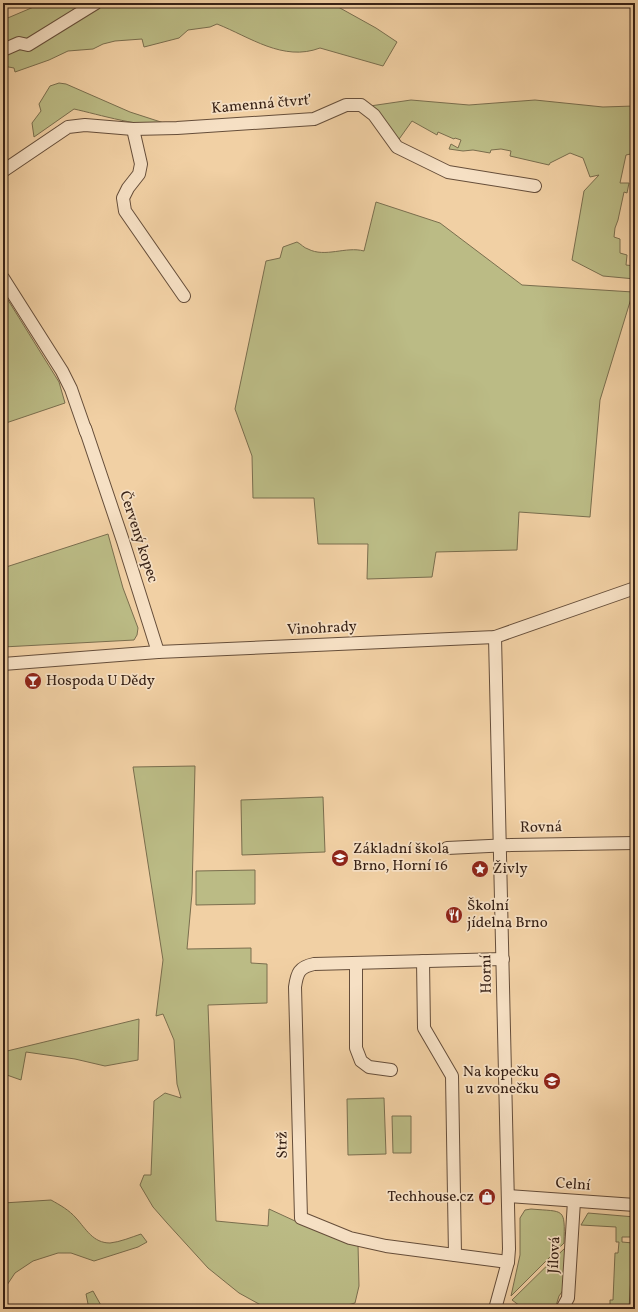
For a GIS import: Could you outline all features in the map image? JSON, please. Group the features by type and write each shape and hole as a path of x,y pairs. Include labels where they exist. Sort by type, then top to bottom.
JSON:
{"street":[{"path":"3,50 18,43 28,44 96,3"},
{"name":"Kamenná čtvrť","path":"133,129 177,128 314,119 346,105 361,105 374,115 397,147 448,172 535,186"},
{"path":"3,171 68,127 84,125 133,129 140,164 139,174 128,188 123,198 125,211 184,296"},
{"name":"Červený kopec","path":"3,278 62,371 71,389 123,541 158,652"},
{"name":"Vinohrady","path":"3,664 158,652 495,637 635,588"},
{"name":"Horní","path":"495,637 509,1249 508,1262 495,1309"},
{"name":"Rovná","path":"447,848 500,845 635,843"},
{"name":"Strž","path":"503,959 314,964 306,966 297,974 295,987 301,1218 350,1238 386,1246 508,1262"},
{"path":"423,961 424,1028 452,1076 455,1255"},
{"path":"356,963 356,1048 361,1061 369,1067 391,1070"},
{"name":"Celní","path":"508,1196 635,1205"},
{"name":"Jílová","path":"562,1309 568,1298 574,1201"}],"green space":[{"path":"43,3 331,3 376,28 397,42 383,66 320,48 306,52 280,50 254,41 217,24 210,27 188,30 179,38 144,47 142,39 115,41 103,44 93,49 68,51 49,60 15,72 14,68 3,66 3,20"},
{"path":"59,83 66,84 130,112 167,124 158,125 134,123 74,109 34,137 32,123 41,111 39,104 50,86"},
{"path":"411,100 469,105 535,100 603,107 635,105 635,153 626,155 620,183 629,183 627,193 624,192 614,237 620,239 620,253 627,255 626,265 635,266 635,279 603,276 572,260 584,191 599,175 590,177 583,158 570,153 550,163 549,165 510,156 511,151 501,149 491,150 490,153 473,150 463,151 449,149 451,144 458,148 461,140 454,139 438,132 437,135 412,121 397,142 370,106"},
{"path":"376,202 440,223 522,285 633,292 600,400 590,517 519,512 517,550 436,552 432,577 367,579 368,544 318,544 314,498 253,498 252,456 235,409 266,261 280,258 283,247 297,242 307,248 321,252 350,250 364,251"},
{"path":"3,292 59,382 65,403 3,424"},
{"path":"108,534 123,588 138,628 137,635 134,640 3,647 3,568"},
{"path":"195,766 192,893 187,949 251,948 251,963 267,964 267,1003 208,1005 216,1221 268,1226 269,1209 308,1227 358,1244 359,1286 355,1303 340,1307 340,1309 268,1309 239,1293 208,1268 153,1207 140,1185 144,1175 151,1175 154,1101 165,1093 181,1098 177,1084 174,1040 163,1014 156,1016 163,960 133,767"},
{"path":"323,797 325,852 242,855 241,800"},
{"path":"255,870 255,904 196,905 196,871"},
{"path":"139,1019 138,1060 105,1066 75,1059 26,1052 21,1080 4,1074 3,1077 3,1052"},
{"path":"384,1098 386,1154 348,1155 347,1099"},
{"path":"392,1116 411,1116 411,1153 393,1153"},
{"path":"51,1200 76,1218 90,1235 99,1241 110,1243 141,1234 147,1242 138,1247 94,1261 71,1253 58,1253 33,1261 15,1273 3,1291 3,1203"},
{"path":"531,1209 557,1212 561,1214 564,1223 564,1243 511,1296 520,1255 520,1218 525,1210"},
{"path":"588,1213 635,1217 633,1237 622,1237 622,1242 633,1243 629,1309 610,1309 610,1300 613,1300 615,1253 618,1253 619,1242 616,1242 616,1227 581,1225"},
{"path":"568,1245 564,1289 559,1296 555,1309 524,1309 512,1300"},
{"path":"93,1291 103,1309 89,1309 86,1294"}],"place":[{"name":"Hospoda U Dědy","path":"33,681"},
{"name":"Základní škola Brno, Horní 16","path":"340,858"},
{"name":"Živly","path":"480,869"},
{"name":"Školní jídelna Brno","path":"454,915"},
{"name":"Na kopečku u zvonečku","path":"552,1081"},
{"name":"Techhouse.cz","path":"487,1197"}]}
